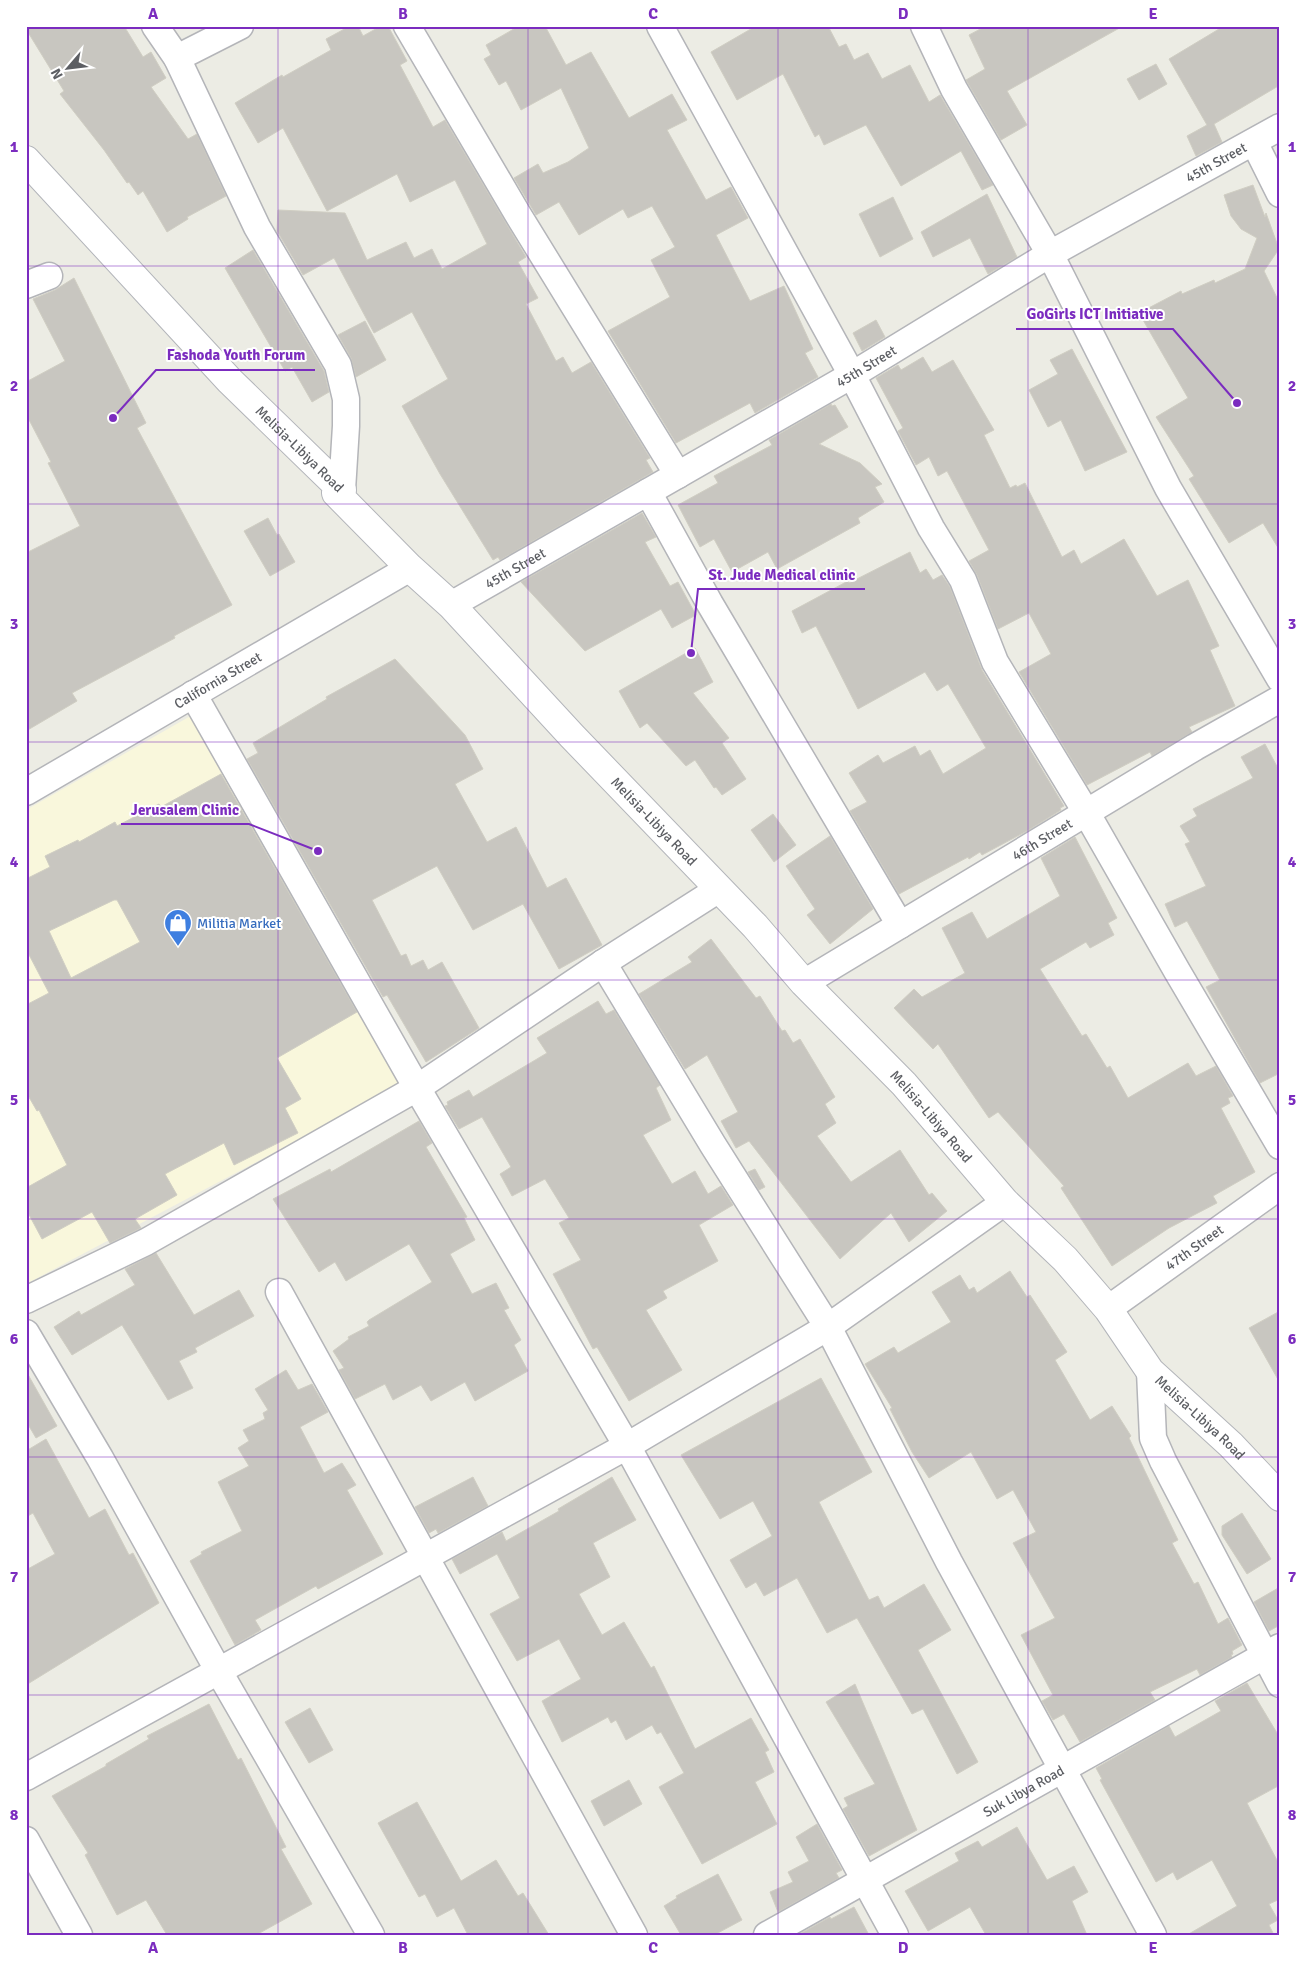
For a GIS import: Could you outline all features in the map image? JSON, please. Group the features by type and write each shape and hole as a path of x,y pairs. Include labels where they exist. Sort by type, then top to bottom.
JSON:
{"main road":[{"name":"Melisia-Libiya Road","path":"26,160 230,381 342,490 336,493 410,568 451,605 804,983 904,1084 1005,1202 1064,1259 1108,1309 1150,1371 1231,1445 1280,1497"}],"street":[{"path":"155,26 177,58 257,227 338,365 346,398 342,490"},
{"path":"177,58 240,26"},
{"path":"407,26 517,214 678,475"},
{"path":"660,26 852,375 931,528 963,580 995,662 1086,812 1280,1146"},
{"path":"924,26 954,90 1050,254 1168,488 1280,679"},
{"name":"45th Street","path":"451,605 852,375 1050,254 1280,127"},
{"path":"1254,142 1280,194"},
{"path":"648,492 710,604 900,925"},
{"name":"California Street","path":"26,792 410,568"},
{"path":"193,694 417,1088 627,1446 895,1935"},
{"name":"46th Street","path":"804,983 1195,746 1280,699"},
{"path":"26,1300 146,1242 417,1088 603,963 718,889"},
{"path":"603,963 713,1145 828,1327 949,1562 1153,1935"},
{"name":"47th Street","path":"1108,1309 1280,1186"},
{"path":"26,1777 627,1446 828,1327 1005,1202"},
{"path":"279,1292 634,1935"},
{"path":"26,1333 100,1458 218,1670 371,1935"},
{"path":"1150,1371 1153,1438 1162,1460 1272,1651 1280,1684"},
{"name":"Suk Libya Road","path":"768,1935 1272,1651"},
{"path":"26,1840 79,1935"}],"shaded area":[{"name":"Militia Market","path":"201,710 404,1084 26,1284 26,810"}],"building":[{"path":"26,26 124,26 143,57 151,52 166,78 151,87 188,139 197,134 226,196 187,217 188,219 167,232 143,191 138,195 129,182 127,183 60,94 64,91 26,29"},
{"path":"350,26 358,26 363,36 381,26 388,26 407,61 400,65 433,127 445,120 526,257 518,262 538,298 526,304 556,361 563,357 572,373 591,362 650,458 646,460 653,472 500,560 498,557 493,560 440,474 402,406 448,379 412,312 374,333 334,258 303,275 277,231 278,210 345,213 367,260 406,242 414,258 432,249 442,269 487,244 455,180 410,202 397,174 327,211 283,128 258,143 235,103 282,75 283,77 331,50 326,39"},
{"path":"519,26 545,26 566,65 591,52 629,118 672,94 687,120 667,130 706,200 731,187 748,218 716,235 750,301 784,286 813,349 805,353 818,377 755,413 750,403 676,443 608,331 670,297 651,260 675,247 652,206 628,218 623,209 579,235 559,202 536,215 514,178 538,164 543,173 568,162 589,148 561,88 521,110 506,81 499,85 484,59 491,55 486,45"},
{"path":"756,26 828,26 839,47 846,44 854,60 868,53 882,79 910,65 929,102 940,95 993,185 982,190 961,151 901,186 866,125 824,145 819,134 815,137 783,74 737,100 711,52"},
{"path":"986,26 1123,26 1007,91 1027,125 1001,140 966,80 985,69 969,35"},
{"path":"1224,26 1280,26 1280,85 1214,124 1222,142 1196,156 1187,136 1207,125 1169,59"},
{"path":"1156,64 1167,84 1139,100 1127,79"},
{"path":"1253,185 1265,217 1266,213 1279,249 1264,271 1280,304 1280,551 1263,523 1229,543 1189,479 1194,476 1156,417 1188,398 1139,313 1181,291 1182,294 1214,280 1215,283 1245,269 1257,238 1241,229 1231,216 1224,195"},
{"path":"987,194 1017,257 988,274 970,238 933,257 921,232"},
{"path":"893,197 913,239 880,257 859,214"},
{"path":"253,250 324,371 329,392 312,402 292,367 285,371 225,268"},
{"path":"74,278 146,423 137,428 232,605 72,693 77,701 26,731 26,553 80,526 48,463 51,462 26,414 26,382 65,361 33,299 55,290"},
{"path":"876,320 885,337 862,351 853,333"},
{"path":"365,321 386,360 356,377 351,358 338,335"},
{"path":"1072,349 1127,452 1085,471 1061,420 1048,427 1029,390 1058,374 1050,360"},
{"path":"923,357 932,372 953,360 994,430 984,435 1010,488 1025,483 1062,557 1074,550 1081,564 1124,539 1157,596 1188,580 1219,646 1210,650 1235,706 1189,727 1192,732 1152,756 1150,752 1087,785 1019,672 1051,654 1029,613 998,629 977,575 969,561 989,550 947,471 938,476 929,457 916,465 898,431 903,428 876,378 898,365 901,370"},
{"path":"831,404 832,406 835,405 848,427 819,444 860,463 882,484 875,487 884,502 858,518 860,523 777,569 768,552 732,572 714,539 700,547 678,505 718,483 714,476 772,445 769,440"},
{"path":"642,513 656,537 645,542 670,586 678,582 696,615 672,628 661,609 585,651 521,582"},
{"path":"268,518 295,562 270,576 244,531"},
{"path":"910,552 920,573 926,569 933,580 942,575 950,587 982,670 1064,806 1060,808 1061,810 1027,831 982,855 980,852 969,859 968,857 899,894 850,811 867,802 849,773 878,755 883,763 915,746 920,756 930,750 943,774 986,748 948,684 937,691 925,672 858,709 816,626 802,633 792,611 848,581 849,583"},
{"path":"695,648 713,682 693,693 729,738 722,743 746,779 722,795 716,787 714,788 695,760 686,766 647,723 640,728 619,691"},
{"path":"395,659 465,735 483,769 455,784 487,842 516,827 547,888 566,878 602,945 559,969 523,904 473,930 437,866 372,900 401,956 406,954 411,966 423,960 428,970 442,962 479,1028 426,1062 387,995 383,997 247,759 258,753 253,743 327,699 326,697"},
{"path":"1265,744 1280,772 1280,1073 1260,1083 1206,987 1220,980 1187,921 1175,927 1165,904 1206,886 1185,844 1190,842 1180,826 1197,816 1193,809 1253,778 1241,757"},
{"name":"Militia Market","path":"221,774 357,1012 277,1058 301,1099 285,1108 298,1133 234,1165 224,1143 165,1174 177,1195 135,1219 141,1228 110,1243 92,1212 42,1239 26,1209 26,1188 67,1165 39,1110 37,1111 26,1092 26,1005 49,993 26,949 26,879 50,867 45,856 78,840 79,842 115,822 117,826 159,804 161,807","holes":["117,900 140,942 71,978 49,931"]},
{"path":"773,814 796,845 774,862 751,830"},
{"path":"830,836 873,909 830,944 807,915 815,909 786,866"},
{"path":"1075,837 1117,918 1108,923 1114,935 1090,948 1086,942 1040,969 1082,1036 1086,1034 1107,1068 1110,1066 1128,1098 1188,1063 1196,1076 1216,1066 1233,1096 1228,1098 1230,1103 1221,1108 1255,1172 1213,1196 1217,1203 1169,1228 1112,1266 1061,1188 1064,1186 998,1112 989,1118 938,1044 933,1049 894,1008 914,989 922,997 965,973 942,928 972,912 987,939 1060,896 1041,858"},
{"path":"711,939 756,998 760,996 782,1031 785,1030 793,1043 800,1039 835,1097 825,1104 836,1123 817,1136 851,1182 900,1150 929,1195 932,1193 947,1211 909,1242 891,1213 840,1259 749,1141 736,1148 721,1121 738,1112 707,1055 685,1069 639,994 692,962 688,957"},
{"path":"598,1001 606,1014 614,1010 660,1085 656,1088 671,1120 643,1135 672,1184 695,1171 708,1194 721,1186 733,1205 699,1225 718,1261 663,1291 667,1298 646,1310 682,1370 629,1401 597,1347 593,1349 553,1274 581,1260 559,1223 569,1218 545,1179 512,1196 500,1174 511,1167 482,1117 459,1129 445,1106 448,1105 447,1102 469,1090 473,1097 547,1053 537,1038"},
{"path":"419,1121 432,1143 426,1147 467,1217 464,1218 475,1240 450,1254 472,1294 496,1283 509,1308 504,1310 521,1340 514,1345 528,1371 475,1401 465,1382 431,1401 421,1385 393,1400 385,1384 355,1399 339,1370 344,1368 333,1351 349,1339 348,1337 369,1326 367,1322 369,1320 432,1282 409,1244 346,1281 335,1262 319,1272 273,1199 330,1169 331,1172"},
{"path":"755,1169 765,1187 759,1190 748,1172"},
{"path":"156,1253 194,1315 239,1290 254,1316 195,1348 197,1352 179,1361 193,1388 168,1400 122,1325 72,1355 54,1327 79,1311 81,1315 135,1285 125,1269"},
{"path":"1010,1271 1027,1297 1030,1295 1067,1352 1055,1360 1090,1420 1112,1406 1131,1436 1129,1438 1178,1540 1172,1543 1194,1584 1198,1582 1218,1624 1228,1618 1242,1645 1232,1651 1232,1657 1200,1675 1197,1669 1150,1692 1155,1700 1080,1742 1064,1714 1053,1720 1042,1701 1053,1695 1021,1635 1055,1618 1013,1543 1036,1532 1013,1490 997,1499 971,1452 929,1478 912,1452 890,1409 892,1408 865,1364 894,1347 898,1353 951,1322 932,1292 960,1275 969,1290 974,1287 977,1293"},
{"path":"1280,1311 1280,1383 1249,1328"},
{"path":"286,1370 298,1390 312,1384 328,1412 300,1427 324,1473 342,1463 356,1485 347,1490 383,1554 318,1589 316,1586 255,1620 261,1630 235,1645 190,1561 202,1554 201,1552 242,1531 218,1482 249,1466 238,1448 249,1441 243,1430 265,1419 263,1413 268,1410 255,1389"},
{"path":"26,1371 57,1426 36,1438 26,1421"},
{"path":"821,1378 872,1472 819,1502 869,1600 878,1596 884,1608 924,1584 951,1630 918,1650 978,1762 957,1774 923,1709 912,1714 857,1618 827,1633 797,1578 764,1596 756,1582 746,1588 730,1560 772,1536 753,1501 720,1519 681,1455"},
{"path":"46,1439 89,1518 105,1509 129,1555 133,1553 159,1603 26,1685 26,1570 55,1554 33,1513 26,1517 26,1451"},
{"path":"473,1477 488,1506 438,1533 436,1529 429,1533 415,1507"},
{"path":"612,1477 636,1520 593,1543 610,1577 579,1594 602,1635 624,1622 651,1668 654,1666 695,1749 751,1718 769,1750 765,1752 774,1772 755,1782 777,1824 702,1864 659,1787 684,1773 661,1732 657,1734 652,1725 626,1740 616,1720 611,1723 608,1717 562,1742 542,1701 581,1679 559,1639 517,1661 490,1614 520,1598 497,1554 460,1574 452,1559 502,1532 506,1541 559,1511 558,1509"},
{"path":"1242,1513 1271,1559 1247,1574 1222,1535 1222,1526"},
{"path":"1280,1587 1280,1625 1269,1631 1254,1602"},
{"path":"1247,1683 1280,1738 1280,1785 1247,1803 1280,1866 1280,1899 1269,1904 1278,1920 1269,1925 1274,1935 1187,1935 1237,1906 1212,1860 1177,1880 1173,1872 1156,1882 1100,1780 1102,1779 1096,1768 1169,1726 1175,1737 1221,1711 1215,1701"},
{"path":"855,1684 917,1830 869,1856 843,1809 848,1806 844,1798 875,1784 826,1702"},
{"path":"209,1704 238,1760 241,1758 286,1847 281,1849 312,1904 256,1935 167,1935 146,1900 117,1915 85,1855 88,1853 52,1796 149,1739 147,1736"},
{"path":"310,1708 333,1750 309,1763 285,1722"},
{"path":"629,1780 642,1804 604,1826 591,1801"},
{"path":"417,1802 461,1881 496,1860 518,1896 523,1893 549,1935 468,1935 454,1908 437,1917 425,1894 419,1897 378,1823"},
{"path":"817,1824 842,1870 836,1873 839,1878 778,1912 770,1892 793,1882 788,1872 809,1861 796,1837"},
{"path":"1017,1827 1047,1880 1074,1866 1088,1892 1072,1901 1087,1935 986,1935 970,1907 928,1931 905,1891 959,1861 955,1853 978,1841 982,1847"},
{"path":"718,1874 742,1920 714,1935 681,1935 664,1906 677,1898 676,1896"},
{"path":"854,1907 869,1935 798,1935 830,1917 831,1919"}],"place":[{"name":"GoGirls ICT Initiative","path":"1237,403"},
{"name":"Fashoda Youth Forum","path":"113,418"},
{"name":"St. Jude Medical clinic","path":"691,653"},
{"name":"Jerusalem Clinic","path":"318,851"},
{"name":"Militia Market","path":"178,947"}]}
